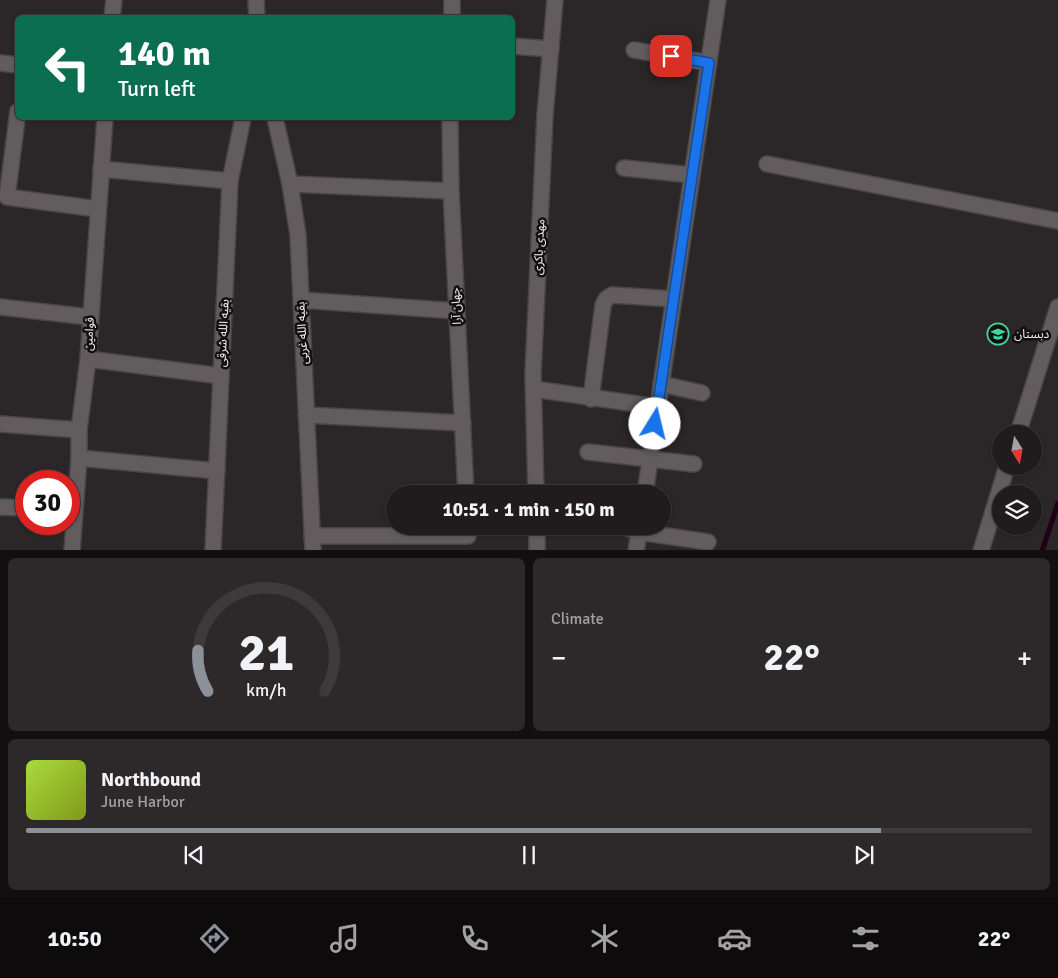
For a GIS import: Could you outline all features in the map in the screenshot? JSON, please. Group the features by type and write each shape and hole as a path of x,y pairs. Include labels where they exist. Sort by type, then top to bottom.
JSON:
{"street":[{"path":"112,15 114,0"},
{"path":"256,0 257,15"},
{"path":"452,0 452,15"},
{"name":"مهدی باکری","path":"536,485 534,389 545,115 555,0"},
{"path":"646,485 718,0"},
{"path":"515,46 551,50"},
{"path":"634,50 709,63"},
{"path":"0,63 15,65"},
{"path":"17,120 7,196 98,209"},
{"name":"قوامین","path":"77,470 79,430 88,359 105,120"},
{"name":"بقیه الله شرقی","path":"213,550 230,181 243,120"},
{"name":"بقیه الله غربی","path":"275,120 290,184 298,235 312,543"},
{"name":"جهان آرا","path":"450,120 451,191 466,485"},
{"path":"767,164 1058,221"},
{"path":"624,168 692,175"},
{"path":"101,169 230,181"},
{"path":"290,184 451,191"},
{"path":"592,398 603,305 606,299 612,295 674,299"},
{"path":"301,300 457,311"},
{"path":"0,307 90,317"},
{"path":"1021,425 1058,307"},
{"path":"88,359 221,376"},
{"path":"661,384 702,393"},
{"path":"534,389 658,407"},
{"path":"306,415 463,423"},
{"path":"0,424 79,430"},
{"path":"588,452 694,464"},
{"path":"79,458 217,471"},
{"path":"981,550 1004,475"},
{"path":"0,507 15,508"},
{"name":"قوامین","path":"72,535 72,550"},
{"path":"537,535 537,550"},
{"path":"636,550 639,535"},
{"path":"671,535 708,542"},
{"path":"312,543 468,537"}],"waterway":[{"path":"1042,550 1058,503"}],"place":[{"name":"دبستان","path":"998,334"}],"route":[{"path":"655,424 709,63 671,56"}]}
